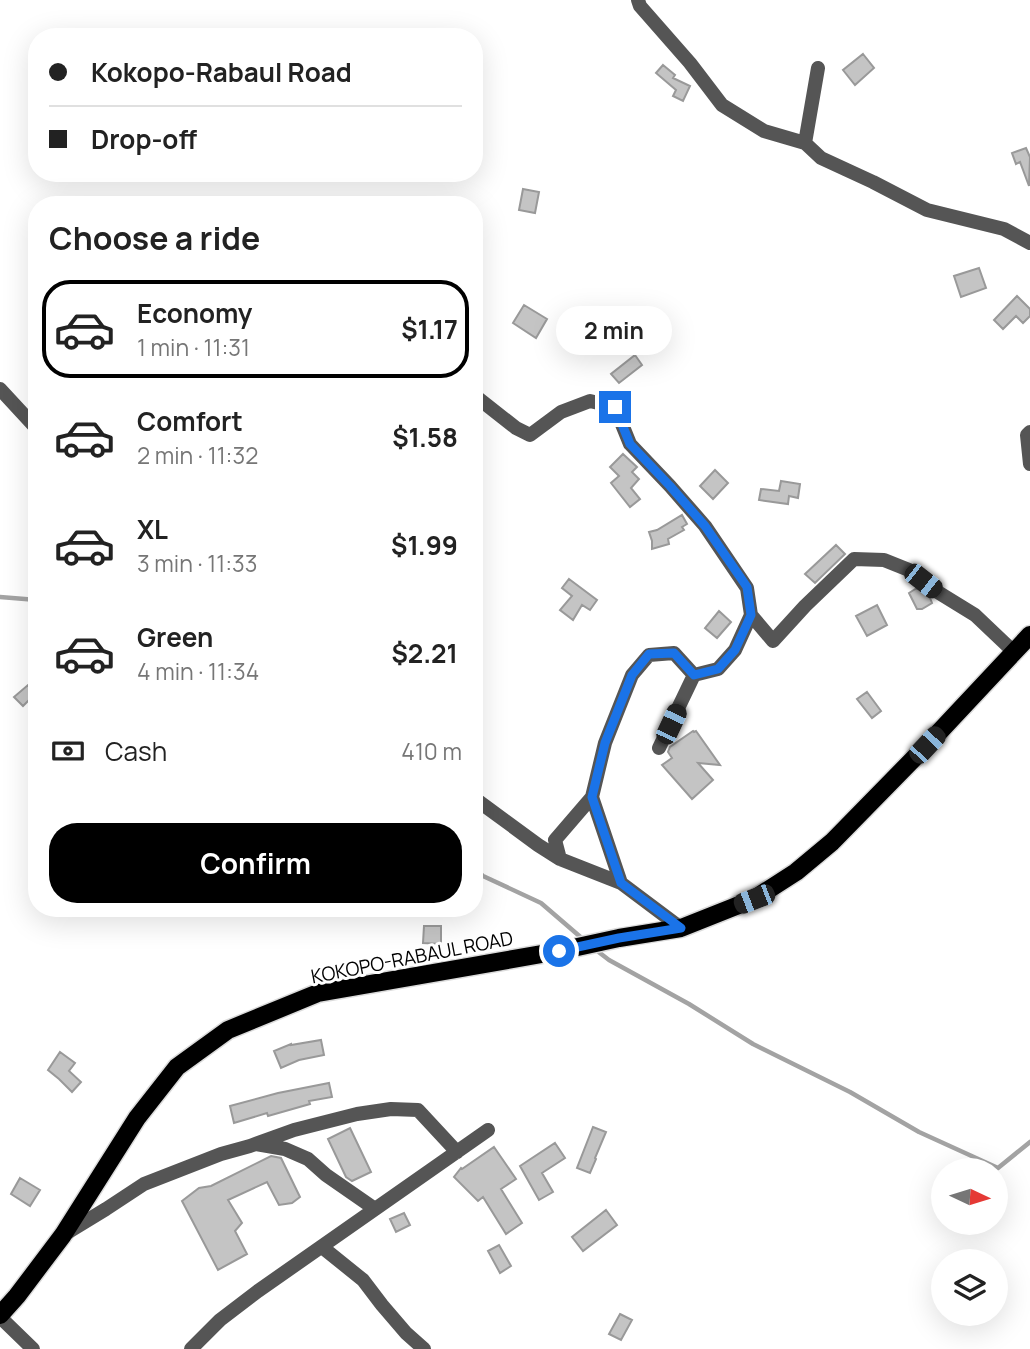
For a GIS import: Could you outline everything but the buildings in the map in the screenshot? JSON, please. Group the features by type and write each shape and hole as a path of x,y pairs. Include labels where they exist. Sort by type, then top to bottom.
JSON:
{"main road":[{"name":"KOKOPO-RABAUL ROAD","path":"0,1316 63,1235 137,1118 177,1067 228,1030 318,993 681,928 754,899 796,872 842,832 1030,635"}],"street":[{"path":"638,0 640,6 690,63 722,105 764,131 805,143 821,158 927,210 1004,229 1030,243"},
{"path":"805,143 818,68"},
{"path":"0,389 28,419"},
{"path":"483,402 516,428 530,435 561,412 590,401 615,407 630,444 705,526 747,587 751,615 773,641 853,559 884,560 909,570 936,592 975,615 1014,652"},
{"path":"1030,432 1027,435 1030,464"},
{"path":"694,675 718,669 735,650 751,615"},
{"path":"560,859 555,840 592,797 605,743 632,675 649,654 674,653 694,675"},
{"path":"659,748 694,675"},
{"path":"592,797 621,883"},
{"path":"483,805 560,859 621,883 681,928"},
{"path":"63,1235 144,1184 221,1154 308,1126 357,1114 391,1109 418,1110 457,1152"},
{"path":"191,1349 220,1320 488,1130"},
{"path":"256,1144 285,1149 308,1159 375,1209"},
{"path":"322,1247 363,1280 421,1348"},
{"path":"0,1316 33,1349"}],"waterway":[{"path":"0,597 28,599"},
{"path":"483,876 541,903 584,940"},
{"path":"596,950 753,1044 850,1092 919,1132 998,1168 1030,1142"}],"route":[{"path":"559,951 681,928 621,883 592,797 605,743 632,675 649,654 674,653 694,675 718,669 735,650 751,615 747,587 705,526 630,444 615,407"}]}
